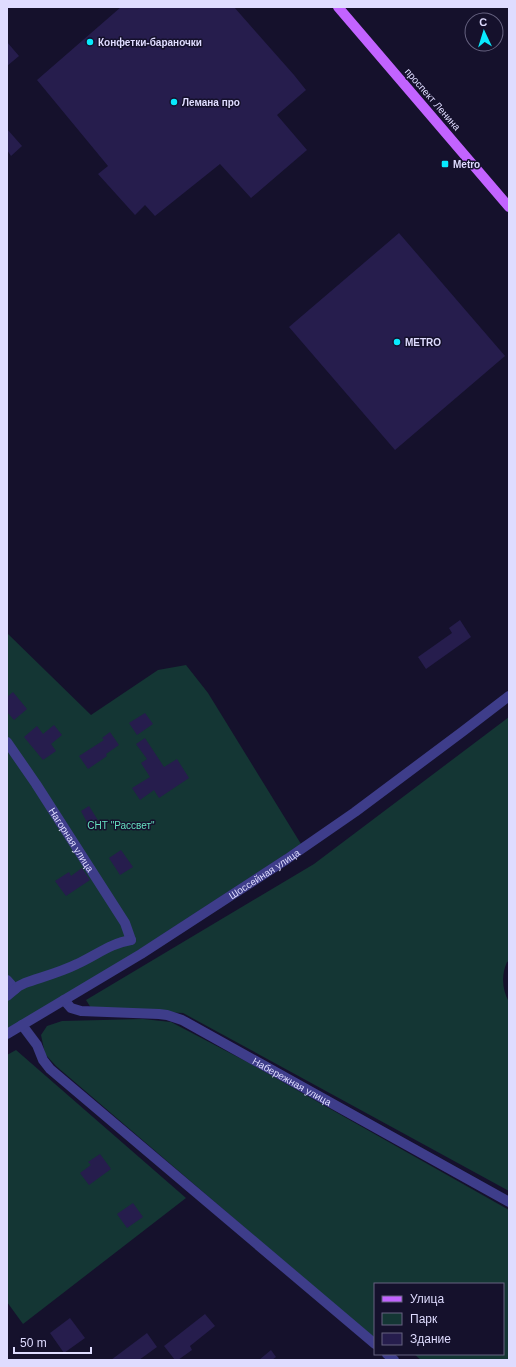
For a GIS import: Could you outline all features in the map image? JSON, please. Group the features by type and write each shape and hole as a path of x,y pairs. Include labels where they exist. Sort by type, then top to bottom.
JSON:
{"main road":[{"name":"проспект Ленина","path":"338,7 509,207"}],"street":[{"name":"Шоссейная улица","path":"7,1034 141,954 287,859 450,742 509,696"},
{"name":"Нагорная улица","path":"7,742 36,784 125,923 131,940 141,954"},
{"path":"7,980 11,993 25,983 76,965 111,945 131,940"},
{"name":"Набережная улица","path":"64,1000 71,1008 81,1011 159,1014 182,1020 509,1202"},
{"path":"22,1025 37,1045 43,1060 50,1069 374,1343"}],"green space":[{"name":"СНТ \"Рассвет\"","path":"7,633 91,715 158,670 186,665 208,693 301,844 131,955 7,1032"},
{"path":"509,717 509,961 505,967 503,982 505,993 509,1002 509,1191 183,1013 91,1008 86,1000 314,864"},
{"path":"143,1019 171,1022 251,1064 509,1210 509,1360 421,1360 415,1355 504,1355 504,1283 374,1283 374,1338 56,1066 45,1054 41,1035 47,1026 62,1021"},
{"path":"16,1050 186,1198 23,1324 7,1302 7,1055"}],"building":[{"name":"Лемана про","path":"121,7 234,7 306,90 277,115 307,150 251,198 220,164 155,216 145,205 135,215 98,174 108,166 37,80"},
{"path":"7,42 19,56 7,66"},
{"path":"7,129 22,146 11,156 7,150"},
{"name":"METRO","path":"399,233 505,356 395,450 289,327"},
{"path":"460,620 471,637 426,669 418,657 452,633 449,628"},
{"path":"13,692 27,709 14,720 7,712 7,697"},
{"path":"145,713 153,724 137,735 129,723"},
{"path":"54,725 62,735 51,744 56,751 43,760 24,737 37,726 43,734"},
{"path":"110,732 119,745 106,754 107,756 88,769 79,756 104,740 102,738"},
{"path":"145,738 164,767 177,759 189,778 159,798 154,790 140,800 132,788 150,777 141,763 147,759 136,744"},
{"path":"89,806 99,822 90,828 81,811"},
{"path":"121,850 133,867 120,875 109,858"},
{"path":"82,868 90,880 66,896 55,881 69,872 71,876"},
{"path":"100,1154 111,1169 89,1185 80,1173 91,1165 88,1162"},
{"path":"133,1203 143,1217 127,1228 117,1214"},
{"path":"205,1314 215,1326 190,1346 192,1350 178,1360 175,1360 164,1346"},
{"path":"70,1318 85,1338 64,1353 50,1333"},
{"path":"147,1333 157,1347 139,1360 111,1360"},
{"path":"271,1350 276,1357 272,1360 259,1360"}],"place":[{"name":"Конфетки-бараночки","path":"90,42"},
{"name":"Лемана про","path":"174,102"},
{"name":"Metro","path":"445,164"},
{"name":"METRO","path":"397,342"}]}
